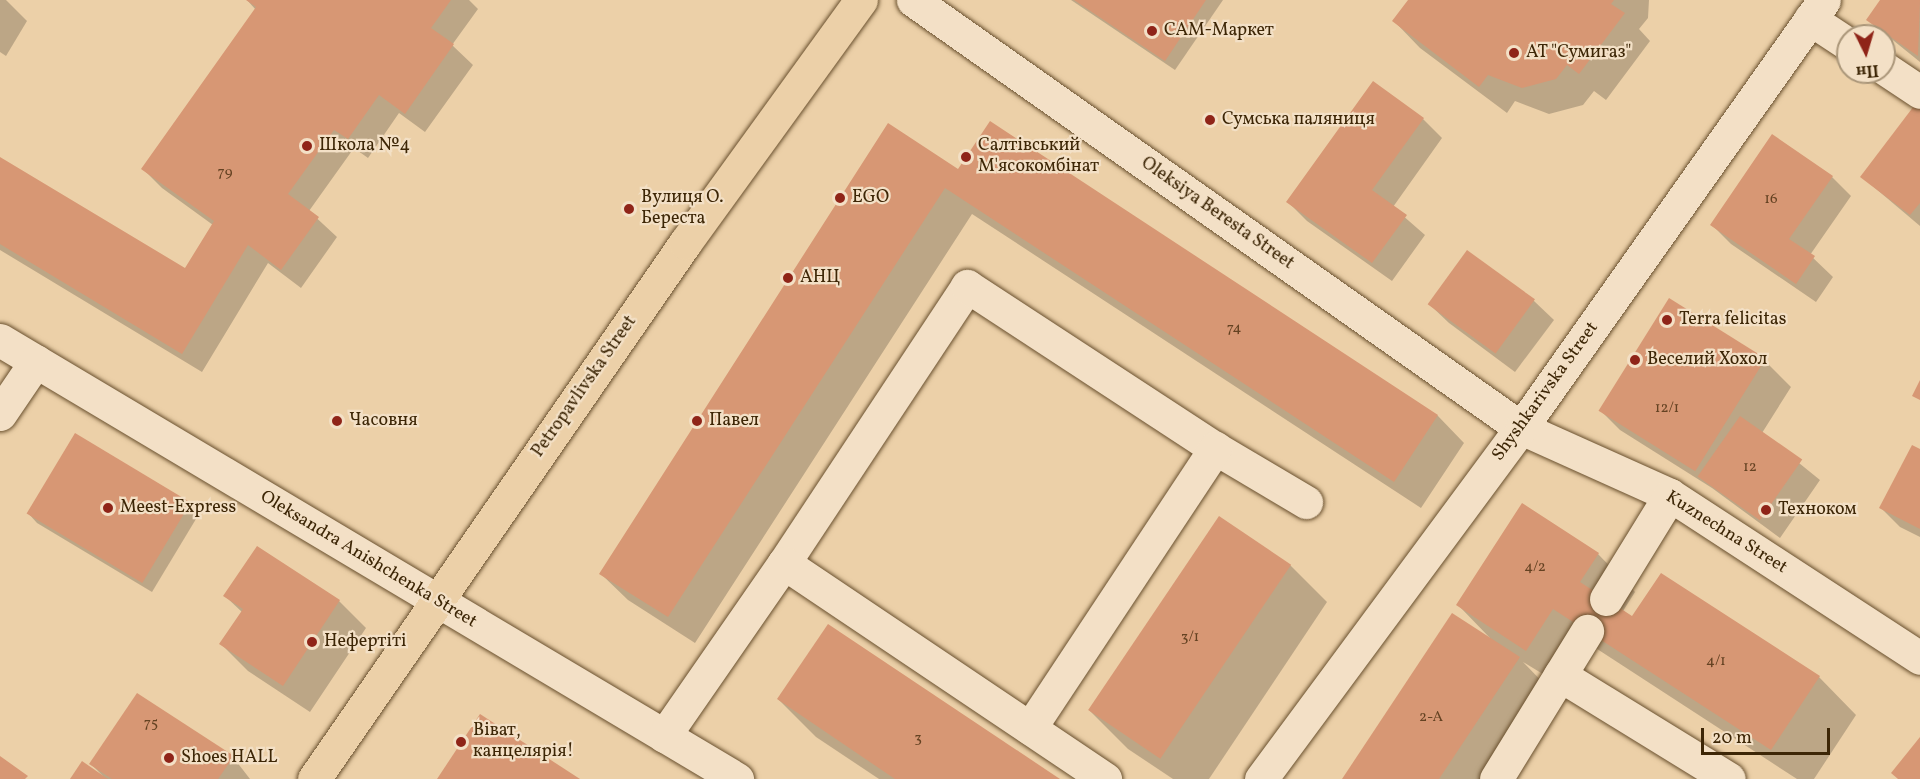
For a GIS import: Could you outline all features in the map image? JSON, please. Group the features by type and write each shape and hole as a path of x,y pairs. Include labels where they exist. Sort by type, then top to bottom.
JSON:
{"main road":[{"name":"Petropavlivska Street","path":"314,779 685,243 861,0"}],"street":[{"name":"Oleksiya Beresta Street","path":"913,0 1521,428"},
{"name":"Shyshkarivska Street","path":"1261,779 1521,428 1817,10"},
{"path":"1817,10 1836,31"},
{"path":"1896,76 1920,92"},
{"path":"664,736 784,563 967,286 1215,448 1306,502"},
{"name":"Oleksandra Anishchenka Street","path":"0,340 737,779"},
{"path":"0,414 36,362"},
{"name":"Kuznechna Street","path":"1521,428 1670,495 1920,658"},
{"path":"1029,728 1215,448"},
{"path":"1606,598 1670,495"},
{"path":"784,563 1105,779"},
{"path":"1496,779 1587,631"},
{"path":"1560,675 1729,779"}],"building":[{"path":"246,0 451,0 431,28 454,44 405,114 379,95 348,139 334,130 288,194 319,217 281,270 248,245 182,354 0,244 0,157 185,268 214,221 141,169 256,7"},
{"name":"САМ-Маркет","path":"1074,0 1206,0 1165,61"},
{"name":"АТ \"Сумигаз\"","path":"1408,0 1614,0 1611,4 1625,13 1579,74 1567,65 1556,79 1522,88 1488,75 1479,87 1392,21"},
{"path":"1880,0 1920,0 1918,56 1896,41 1896,24 1872,24 1866,20"},
{"path":"1373,81 1424,118 1372,190 1407,215 1372,263 1286,202"},
{"path":"1920,98 1920,203 1910,215 1860,177"},
{"path":"990,121 1438,415 1394,482 945,188 668,617 599,574 888,123 958,169"},
{"path":"1772,134 1833,176 1789,239 1815,256 1796,284 1710,225"},
{"path":"1467,250 1535,299 1496,354 1428,304"},
{"path":"1669,298 1766,358 1695,471 1599,411"},
{"path":"1920,380 1920,400 1912,396"},
{"path":"1740,416 1802,460 1760,520 1698,477"},
{"name":"Meest-Express","path":"75,433 191,503 142,583 27,514"},
{"path":"1912,445 1920,449 1920,529 1879,508"},
{"path":"1522,503 1599,553 1580,582 1632,616 1661,573 1820,676 1771,750 1553,609 1526,651 1456,605"},
{"path":"1219,516 1291,565 1160,759 1088,710"},
{"path":"257,546 340,600 283,686 219,644 243,609 223,596"},
{"path":"1452,613 1520,657 1439,779 1342,779"},
{"path":"828,624 1060,779 895,779 777,699"},
{"path":"137,693 234,756 218,779 112,779 89,764"},
{"path":"480,714 580,779 437,779"},
{"path":"1920,737 1920,779 1898,779 1891,773"},
{"path":"0,756 28,776 25,779 0,779"},
{"path":"82,761 108,779 70,779"}],"place":[{"name":"САМ-Маркет","path":"1152,31"},
{"name":"АТ \"Сумигаз\"","path":"1514,53"},
{"name":"Сумська паляниця","path":"1210,120"},
{"name":"Школа №4","path":"307,146"},
{"name":"Салтівський М'ясокомбінат","path":"966,157"},
{"name":"EGO","path":"840,198"},
{"name":"Вулиця О. Береста","path":"629,209"},
{"name":"АНЦ","path":"788,278"},
{"name":"Terra felicitas","path":"1667,320"},
{"name":"Веселий Хохол","path":"1635,360"},
{"name":"Часовня","path":"337,421"},
{"name":"Павел","path":"697,421"},
{"name":"Meest-Express","path":"108,508"},
{"name":"Техноком","path":"1766,510"},
{"name":"Нефертіті","path":"312,642"},
{"name":"Віват, канцелярія!","path":"461,742"},
{"name":"Shoes HALL","path":"169,758"}]}
